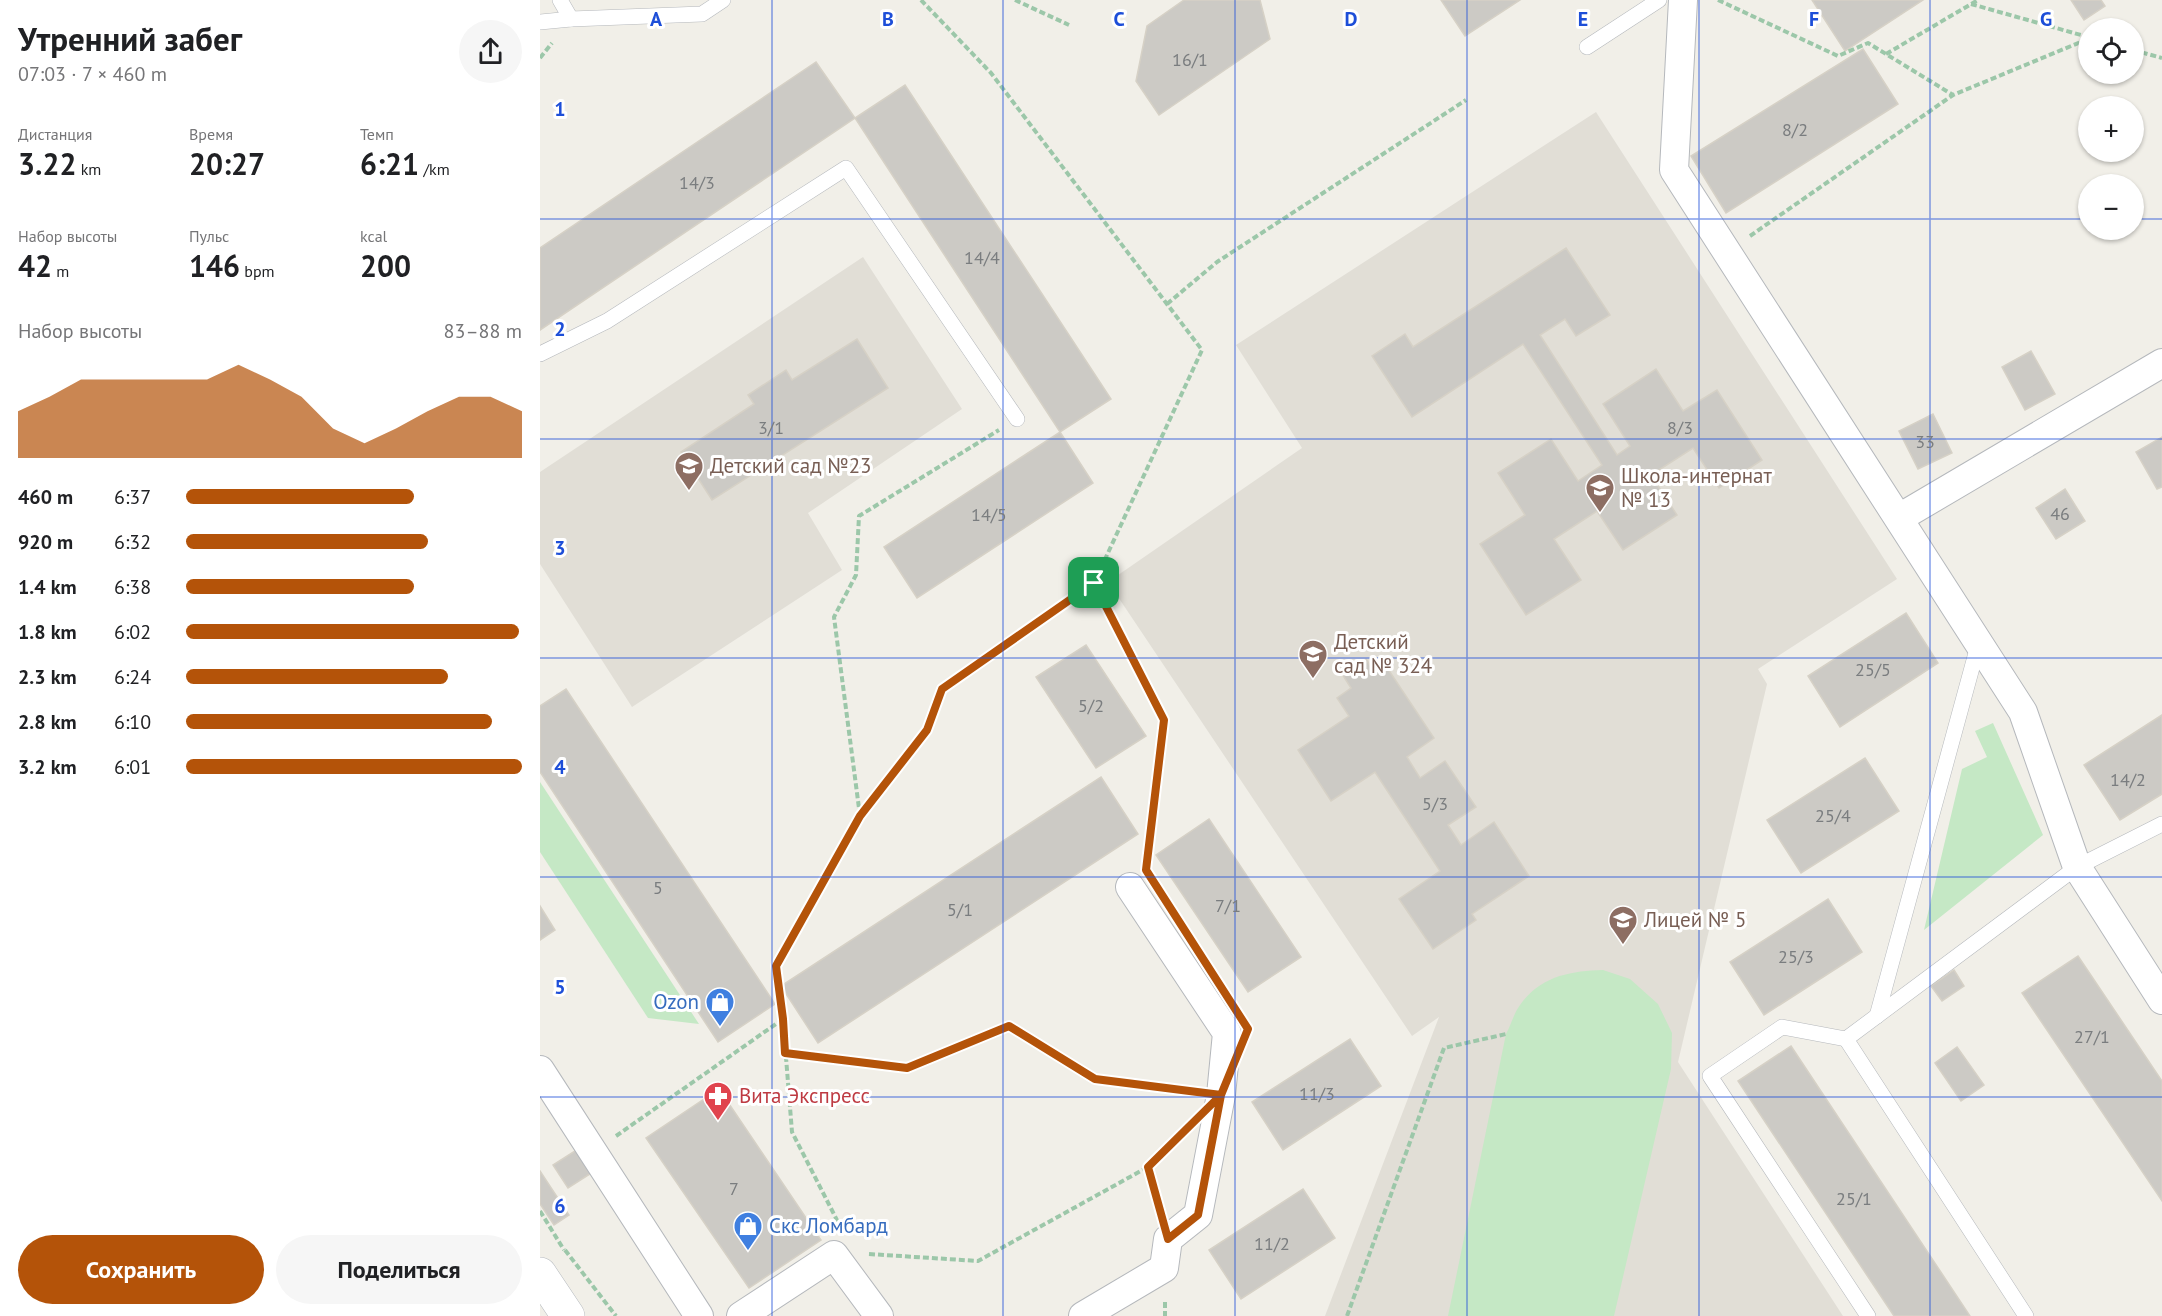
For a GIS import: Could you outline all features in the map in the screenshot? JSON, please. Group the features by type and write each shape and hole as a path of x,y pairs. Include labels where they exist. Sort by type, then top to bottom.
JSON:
{"street":[{"path":"1683,0 1674,170 2023,712 2077,867 2162,1000"},
{"path":"1899,518 2162,363"},
{"path":"1083,1316 1164,1268 1168,1239 1198,1215 1221,1095 1227,1033 1138,878"},
{"path":"540,1070 594,1151 696,1315"},
{"path":"741,1316 834,1255 846,1258 879,1316"},
{"path":"548,1265 568,1316"}],"lane":[{"path":"560,0 571,18"},
{"path":"540,22 571,18 702,14 723,0"},
{"path":"1587,46 1659,0"},
{"path":"540,354 607,321 846,168 1017,419"},
{"path":"1877,1016 1979,642"},
{"path":"1846,1039 2077,867 2162,824"},
{"path":"1868,1316 1710,1076 1782,1027 1846,1039 2026,1316"}],"path":[{"path":"921,0 990,73 1202,350 1094,583 942,689 927,730 860,816 776,966 783,1019 792,1132 846,1258 978,1261 1148,1167 1189,1127"},
{"path":"1015,0 1069,25"},
{"path":"1718,0 1838,56 1868,43 1953,95"},
{"path":"1886,54 1978,0"},
{"path":"1971,4 2078,35"},
{"path":"1727,251 1953,95 2078,42"},
{"path":"2144,53 2162,58"},
{"path":"1167,303 1217,262 1466,100"},
{"path":"860,816 834,617 856,575 860,516 1017,419"},
{"path":"1094,583 1164,720 1138,878"},
{"path":"594,1151 783,1019"},
{"path":"785,1053 907,1068 1009,1026 1095,1079 1221,1095"},
{"path":"1347,1316 1444,1048 1506,1034"},
{"path":"1148,1167 1168,1239"},
{"path":"540,1211 565,1250 616,1316"},
{"path":"548,1265 565,1250"}],"shaded area":[{"path":"1596,112 1897,579 1758,669 1767,684 1678,1062 1843,1316 1325,1316 1439,1017 1412,1036 1108,582 1302,448 1236,345"},
{"name":"Детский сад №23","path":"863,257 962,409 808,513 842,570 632,707 540,564 540,472"}],"green space":[{"path":"1993,723 2043,835 1924,930 1962,769 1987,757 1975,731"},
{"path":"540,782 699,1024 648,1018 540,852"},
{"path":"1603,970 1630,979 1658,1004 1672,1033 1671,1069 1614,1316 1448,1316 1506,1034 1514,1015 1528,995 1547,981 1568,974"}],"building":[{"path":"1184,0 1260,0 1270,39 1159,115 1136,81 1147,26"},
{"path":"1441,0 1520,0 1465,36"},
{"path":"1812,0 1923,0 1845,51"},
{"path":"2071,0 2101,0 2105,6 2087,18 2083,18"},
{"path":"1863,49 1898,104 1726,213 1691,156"},
{"path":"816,62 855,118 540,330 540,248"},
{"path":"905,85 1111,399 1060,432 855,118"},
{"path":"1566,248 1610,315 1576,336 1565,319 1540,335 1617,455 1630,446 1603,404 1656,369 1683,411 1717,390 1762,460 1719,488 1693,448 1651,475 1677,515 1623,550 1597,511 1554,539 1581,580 1526,615 1480,544 1525,515 1498,473 1551,439 1578,481 1602,465 1523,344 1412,417 1372,356 1405,334 1413,347"},
{"path":"857,339 888,388 712,500 681,452 754,404 748,395 786,370 792,380"},
{"path":"2031,351 2055,394 2025,410 2002,367"},
{"path":"1933,414 1952,453 1918,469 1899,431"},
{"path":"1060,432 1093,483 917,598 884,547"},
{"path":"2162,437 2162,487 2157,489 2136,452"},
{"path":"2065,489 2085,521 2056,539 2036,508"},
{"path":"1906,613 1938,663 1840,727 1808,676"},
{"path":"1086,645 1146,736 1096,768 1036,677"},
{"path":"1366,659 1375,673 1386,666 1434,738 1407,757 1420,778 1445,761 1476,807 1448,825 1461,845 1494,822 1529,876 1472,914 1476,920 1433,949 1399,899 1440,871 1375,772 1331,801 1298,750 1349,716 1337,698 1351,688 1342,674"},
{"path":"566,689 775,1004 718,1042 540,772 540,706"},
{"path":"2162,715 2162,794 2120,820 2084,765"},
{"path":"1865,758 1899,811 1801,873 1767,820"},
{"path":"1101,777 1138,834 818,1043 781,986"},
{"path":"1209,819 1301,957 1248,992 1156,855"},
{"path":"1828,899 1862,952 1764,1015 1730,962"},
{"path":"540,906 555,930 540,940"},
{"path":"2078,956 2162,1081 2162,1201 2022,993"},
{"path":"1954,970 1964,986 1942,1001 1931,986"},
{"path":"1350,1039 1381,1086 1283,1150 1252,1102"},
{"path":"1791,1046 1970,1316 1894,1316 1738,1081"},
{"path":"1957,1047 1984,1085 1961,1101 1935,1063"},
{"path":"719,1089 821,1240 749,1288 646,1138"},
{"path":"578,1149 593,1172 568,1188 553,1165"},
{"path":"540,1171 569,1215 554,1225 540,1204"},
{"path":"1303,1189 1335,1238 1241,1299 1209,1250"}],"place":[{"name":"Детский сад №23","path":"689,492"},
{"name":"Школа-интернат № 13","path":"1600,514"},
{"name":"Детский сад № 324","path":"1313,680"},
{"name":"Лицей № 5","path":"1623,946"},
{"name":"Ozon","path":"720,1028"},
{"name":"Вита Экспресс","path":"718,1122"},
{"name":"Скс Ломбард","path":"748,1252"}],"route":[{"path":"1094,583 942,689 927,730 860,816 776,966 785,1053 907,1068 1009,1026 1095,1079 1221,1095 1148,1167 1168,1239 1198,1215 1221,1095 1248,1029 1146,870 1164,720 1094,583"}]}
